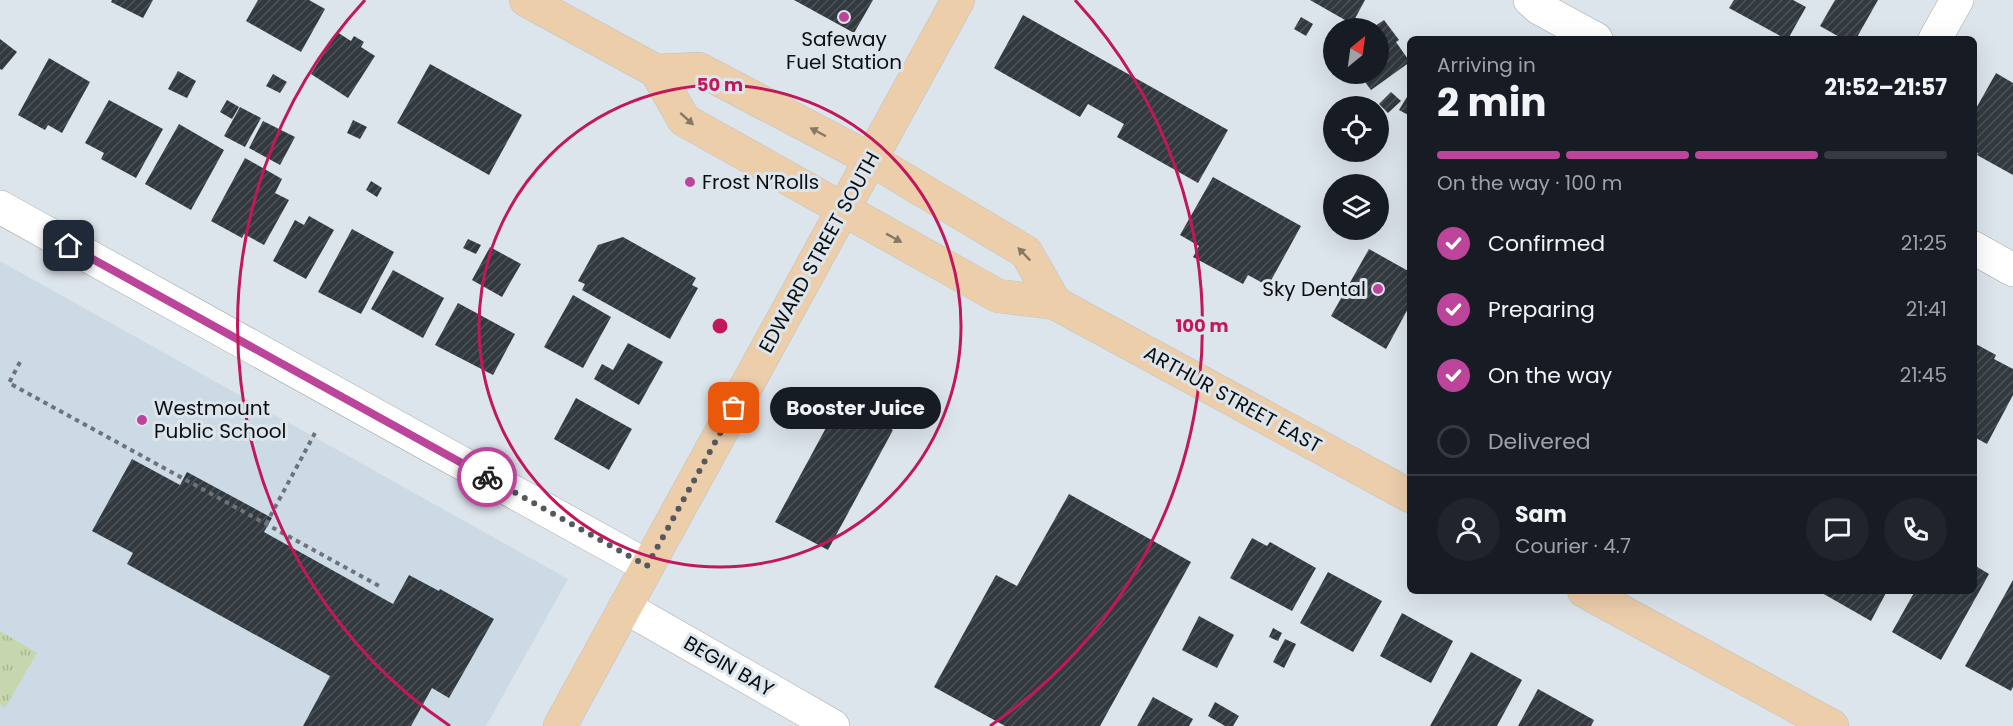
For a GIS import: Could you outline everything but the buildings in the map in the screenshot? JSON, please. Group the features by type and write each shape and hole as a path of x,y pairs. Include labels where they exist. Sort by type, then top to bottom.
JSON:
{"main road":[{"path":"526,0 656,71 699,69 870,159 1026,252 1055,303"},
{"name":"EDWARD STREET SOUTH","path":"560,726 958,0"},
{"name":"ARTHUR STREET EAST","path":"656,71 684,120 843,210 998,296 1055,303 1407,494"},
{"path":"1590,594 1832,726"}],"street":[{"path":"1530,0 1539,8 1590,36"},
{"path":"1937,36 1957,0"},
{"path":"0,207 647,566"},
{"path":"1977,251 2013,270"},
{"name":"BEGIN BAY","path":"625,607 833,726"}],"path":[{"path":"20,362 9,383 381,587"},
{"path":"266,524 315,433"}],"shaded area":[{"name":"Westmount Public School","path":"0,261 568,579 486,726 0,726"}],"green space":[{"path":"0,631 37,653 5,708 0,704"}],"way so far":[{"path":"487,477 647,566 734,408"}],"place":[{"name":"Safeway Fuel Station","path":"844,17"},
{"name":"Frost N’Rolls","path":"690,182"},
{"name":"Sky Dental","path":"1378,289"},
{"name":"Booster Juice","path":"734,408"},
{"name":"Westmount Public School","path":"142,420"}],"route":[{"path":"69,246 487,477"}]}
